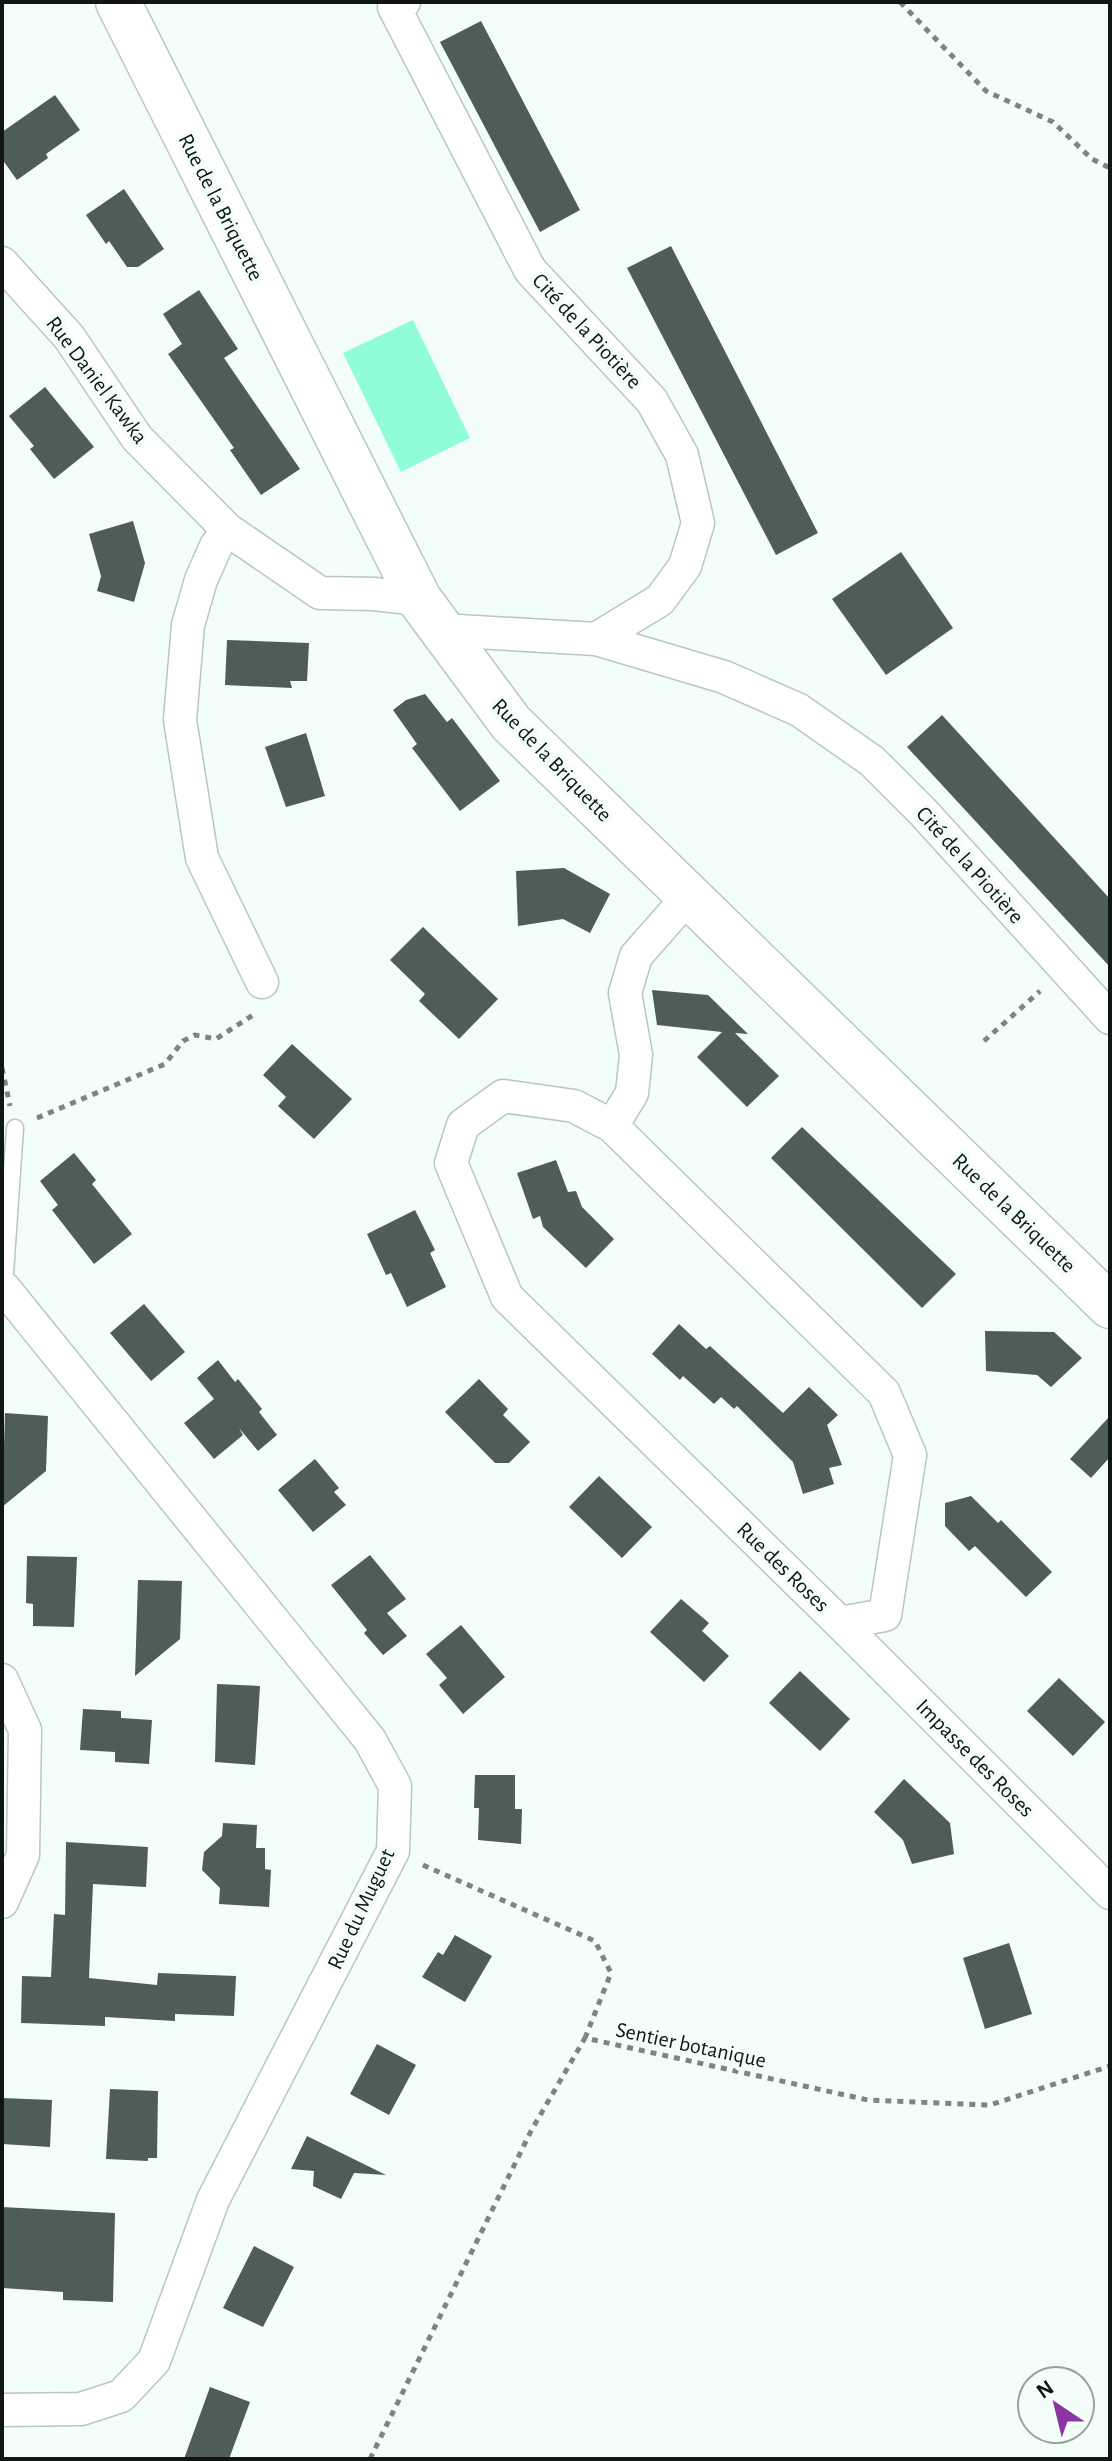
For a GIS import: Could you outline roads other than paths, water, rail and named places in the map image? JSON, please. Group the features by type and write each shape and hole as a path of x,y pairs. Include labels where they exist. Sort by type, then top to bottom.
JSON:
{"main road":[{"name":"Rue de la Briquette","path":"118,2 430,615 511,723 1110,1306"}],"street":[{"name":"Cité de la Piotière","path":"404,2 394,7 530,270 652,401 682,455 698,523 685,566 660,600 596,639"},
{"name":"Rue Daniel Kawka","path":"2,263 69,337 137,438 228,530 320,593 374,594 430,615"},
{"path":"228,530 216,546 201,580 188,625 180,720 202,858 264,995"},
{"name":"Cité de la Piotière","path":"430,615 596,639 724,677 799,710 872,761 923,812 1110,1018"},
{"path":"612,1126 632,1093 636,1055 625,993 636,956 688,897"},
{"name":"Rue des Roses","path":"503,1096 574,1106 612,1126 884,1393 910,1455 885,1615 840,1623 507,1297 451,1163 463,1125 503,1096"},
{"name":"Rue du Muguet","path":"2,2410 81,2409 121,2396 154,2361 213,2200 393,1851 395,1786 370,1740 3,1290"},
{"name":"Impasse des Roses","path":"840,1623 1110,1893"},
{"path":"2,1680 25,1730 23,1855 2,1902"}],"lane":[{"path":"3,1290 15,1128"}]}
